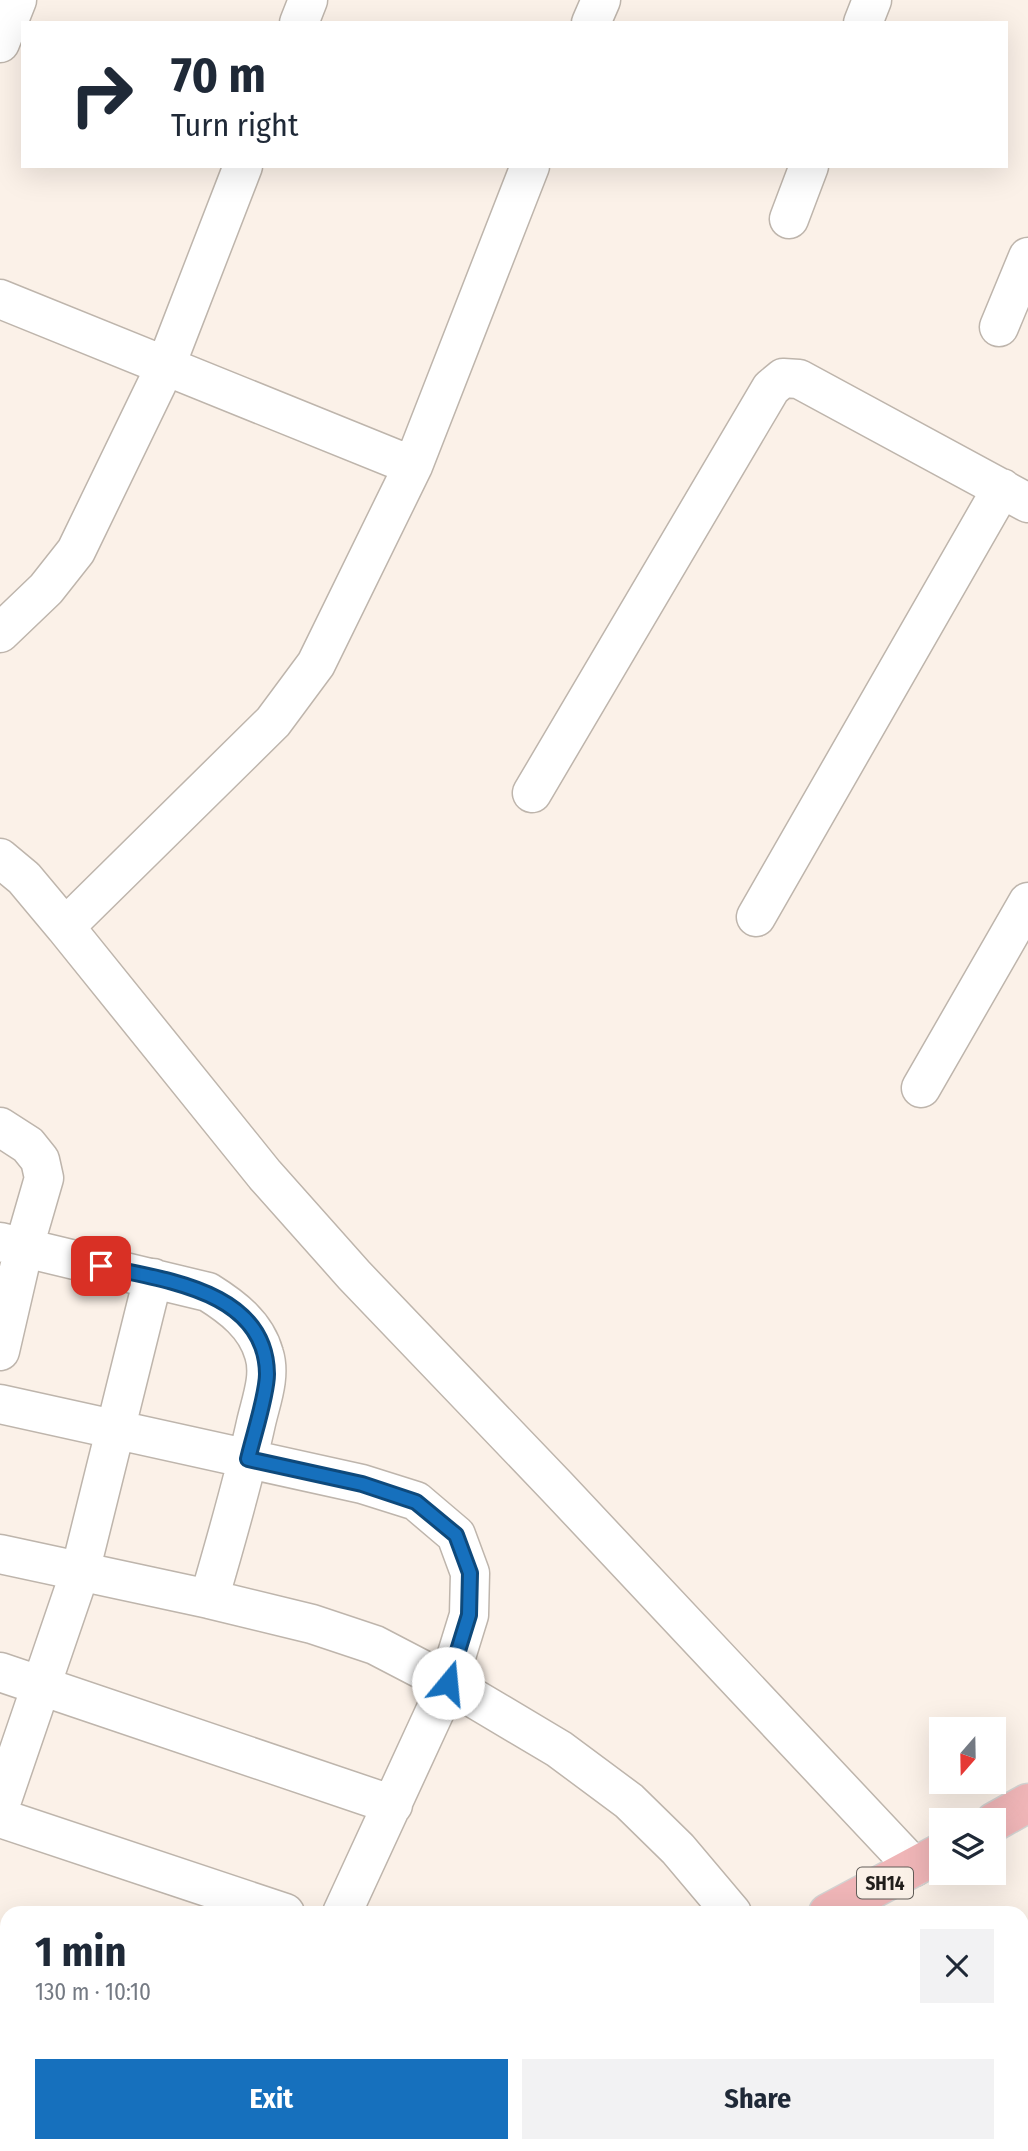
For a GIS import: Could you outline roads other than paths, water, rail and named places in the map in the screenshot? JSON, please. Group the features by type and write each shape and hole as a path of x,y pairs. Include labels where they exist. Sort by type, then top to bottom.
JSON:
{"main road":[{"path":"1006,1815 1028,1803"},
{"name":"SH14","path":"841,1906 928,1859"}],"street":[{"path":"0,43 17,0"},
{"path":"300,21 308,0"},
{"path":"592,21 601,0"},
{"path":"864,21 872,0"},
{"path":"0,633 46,589 76,551 166,365 242,168"},
{"path":"65,927 273,722 316,664 413,466 529,168"},
{"path":"789,219 808,168"},
{"path":"999,327 1028,257"},
{"path":"0,299 413,466"},
{"path":"533,793 771,388 783,378 799,379 1015,496 756,917"},
{"path":"0,858 24,878 265,1175 354,1275 557,1487 928,1859"},
{"path":"921,1088 1028,902"},
{"path":"0,1127 29,1145 40,1160 44,1178 12,1245 0,1351"},
{"path":"12,1245 208,1292 233,1307 251,1327 264,1353 267,1376 248,1459 209,1599"},
{"path":"0,1806 80,1572 152,1278"},
{"path":"0,1404 362,1484 416,1502 456,1535 470,1573 469,1615 448,1683 345,1906"},
{"path":"0,1554 209,1599 312,1624 375,1645 448,1683 559,1749 629,1801 678,1849 726,1906"},
{"path":"0,1672 393,1805"},
{"path":"0,1818 264,1906"}]}
